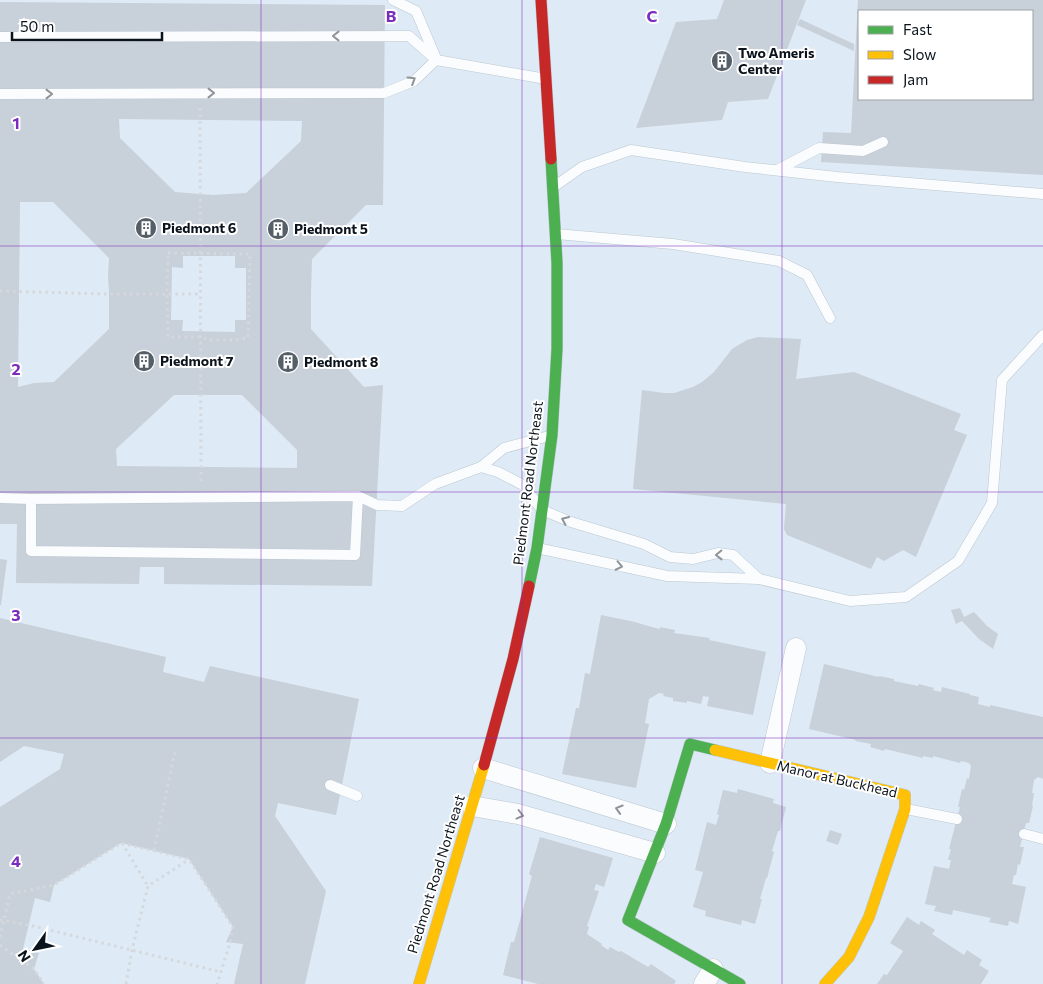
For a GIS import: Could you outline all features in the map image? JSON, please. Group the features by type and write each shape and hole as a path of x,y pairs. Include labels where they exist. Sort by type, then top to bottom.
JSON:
{"main road":[{"name":"Piedmont Road Northeast","path":"419,984 513,660 537,548 552,435 557,349 557,263 542,0"},
{"name":"Manor at Buckhead","path":"740,984 709,976 628,920 666,824 690,744 905,794 905,809 869,917 849,957 824,984"}],"street":[{"name":"Manor at Buckhead","path":"770,763 796,648"},
{"path":"483,768 666,824"},
{"path":"472,806 518,814 654,853"}],"lane":[{"path":"393,0 416,11 436,60"},
{"path":"544,39 553,8"},
{"path":"0,37 410,36 436,60 546,80"},
{"path":"0,94 384,93 414,81 436,60"},
{"path":"777,170 819,148 863,151 883,142"},
{"path":"552,187 582,167 631,150 746,167 1043,194"},
{"path":"555,234 673,244 780,261 807,275 830,318"},
{"path":"537,548 667,576 759,578 850,601 906,597 958,561 992,503 1002,380 1043,335"},
{"path":"0,498 358,496 377,505 402,506 436,484 481,467 504,448 552,435"},
{"path":"481,467 498,472 522,485 542,510 571,522 644,544 670,557 693,559 718,553 733,556 759,578"},
{"path":"31,499 31,551 355,556 358,496"},
{"path":"330,785 357,796"},
{"path":"905,809 957,820"},
{"path":"1024,834 1043,839"}],"path":[{"path":"199,94 201,497"},
{"path":"168,253 250,254 248,338 212,340 200,337 168,337 168,293 168,253"},
{"path":"0,291 200,294"},
{"path":"154,850 175,752"},
{"path":"121,842 148,886"},
{"path":"0,937 2,920 10,894 54,886 121,842 189,859 233,927 217,984"},
{"path":"126,984 132,950 148,886 189,859"},
{"path":"2,920 221,972"},
{"path":"0,944 34,968 44,984"}],"building":[{"name":"Two Ameris Center","path":"724,0 806,0 768,99 728,102 722,120 636,128 676,22 717,19"},
{"path":"858,0 1043,0 1043,175 821,162 823,132 851,133"},
{"path":"0,2 385,5 383,205 366,205 312,259 311,293 311,329 364,387 383,385 372,586 164,584 164,567 140,567 139,584 16,583 17,524 0,524","holes":["119,119 302,121 301,141 246,193 213,195 175,192 120,138","20,202 53,202 109,258 109,329 54,382 34,383 18,387","183,256 235,256 235,268 246,268 246,320 235,320 235,332 182,331 183,320 171,320 172,267 183,268","174,395 242,395 297,450 297,468 117,466 116,449"]},
{"path":"800,19 854,44 854,51 797,25"},
{"path":"758,337 801,339 796,379 854,372 961,414 954,430 967,435 916,557 903,550 884,561 877,557 871,569 787,535 784,529 786,504 633,489 642,390 674,393 693,387 714,372 732,349 747,340"},
{"path":"0,559 7,560 1,605 0,605"},
{"path":"960,608 964,617 974,612 987,626 998,634 993,649 979,639 962,621 956,624 951,610"},
{"path":"601,615 660,629 660,627 675,630 674,633 710,638 709,640 766,652 753,715 707,706 709,697 703,696 701,704 687,701 687,703 673,701 673,698 659,693 649,699 645,723 649,724 636,788 562,774 576,708 579,708 585,673 590,674"},
{"path":"0,618 166,657 163,672 204,682 210,666 359,699 336,815 278,803 275,816 326,891 305,984 234,984 243,944 226,942 233,927 189,859 121,843 54,885 50,902 35,898 23,949 39,953 34,969 44,984 0,984 0,807 60,769 64,754 24,746 0,762"},
{"path":"824,664 894,679 894,681 918,686 919,684 941,692 942,687 979,697 978,704 1043,717 1043,779 1038,777 1034,780 1033,806 1029,823 1026,823 1020,847 1024,847 1020,865 1018,864 1012,884 1026,887 1018,924 1009,921 1008,926 989,922 991,918 953,910 952,915 934,911 936,906 925,904 934,866 949,869 951,860 948,860 951,849 949,849 960,807 958,807 962,789 964,790 967,778 969,779 971,766 969,763 961,761 960,763 933,756 933,758 923,756 923,758 885,749 884,751 870,747 871,744 809,729"},
{"path":"738,789 774,799 773,803 786,807 780,831 778,831 772,851 774,852 760,899 762,899 755,924 742,920 741,925 705,916 706,911 693,907 703,872 695,870 707,822 716,825 723,790 737,793"},
{"path":"830,830 842,834 838,845 826,841"},
{"path":"540,837 613,858 604,887 596,884 594,890 599,891 587,926 589,927 587,934 608,950 610,947 619,952 621,951 648,967 651,964 676,981 674,984 538,984 503,975 511,942 514,942 532,876 529,874"},
{"path":"907,917 919,925 921,921 935,930 932,934 964,955 967,950 982,960 979,965 989,971 981,984 877,984 884,974 887,975 903,951 890,943"}],"traffic: fast":[{"path":"529,586 537,548 552,435 557,349 557,263 551,159"},
{"path":"715,750 690,744 666,824 628,920 740,984"}],"traffic: slow":[{"path":"715,750 905,795 905,809 869,917 849,957 825,984"},
{"path":"419,984 484,765"}],"traffic: jam":[{"path":"541,0 551,159"},
{"path":"484,765 513,659 529,586"}],"place":[{"name":"Two Ameris Center","path":"722,61"},
{"name":"Piedmont 6","path":"146,228"},
{"name":"Piedmont 5","path":"278,229"},
{"name":"Piedmont 7","path":"144,361"},
{"name":"Piedmont 8","path":"288,362"}]}
